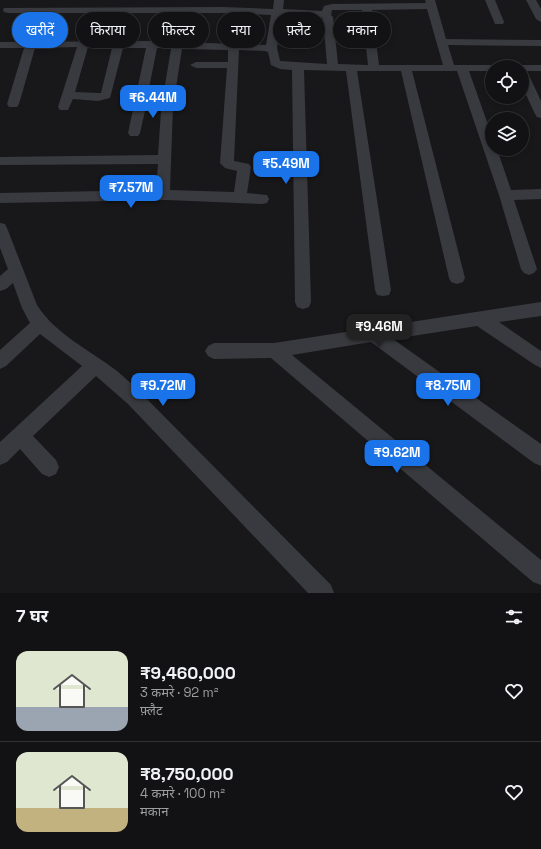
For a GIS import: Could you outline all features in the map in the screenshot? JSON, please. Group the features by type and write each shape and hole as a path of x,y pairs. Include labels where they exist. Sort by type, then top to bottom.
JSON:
{"street":[{"path":"3,14 16,0"},
{"path":"58,10 64,0"},
{"path":"277,12 279,0"},
{"path":"490,0 499,22"},
{"path":"531,0 541,19"},
{"path":"333,68 328,17 326,15 328,8 332,6 371,4 431,3 441,42 456,68 506,195 529,269"},
{"path":"371,4 374,68"},
{"path":"3,14 131,5 183,5 273,13"},
{"path":"273,36 271,48 273,50 276,64 280,66 406,69 485,68"},
{"path":"441,42 541,43"},
{"path":"0,45 12,45"},
{"path":"13,104 30,48"},
{"path":"64,107 83,48"},
{"path":"67,95 98,97 103,97 106,95 117,48"},
{"path":"134,133 151,48"},
{"path":"163,196 167,107 176,48"},
{"path":"234,48 227,162 230,165 242,166 244,168 240,197"},
{"path":"265,48 271,48"},
{"path":"196,65 232,65"},
{"path":"298,67 303,302"},
{"path":"351,68 383,290"},
{"path":"529,68 541,68"},
{"path":"406,69 456,278"},
{"path":"529,88 541,114"},
{"path":"139,107 167,107"},
{"path":"0,162 164,159"},
{"path":"506,195 541,194"},
{"path":"0,198 163,196 240,197 262,200"},
{"path":"0,230 30,308 41,323 51,334 96,365 134,398 323,593"},
{"path":"0,285 16,271"},
{"path":"214,351 274,350 541,309"},
{"path":"479,318 541,360"},
{"path":"0,361 41,323"},
{"path":"373,334 541,456"},
{"path":"274,350 541,574"},
{"path":"0,455 96,365"},
{"path":"20,435 48,467"}]}
